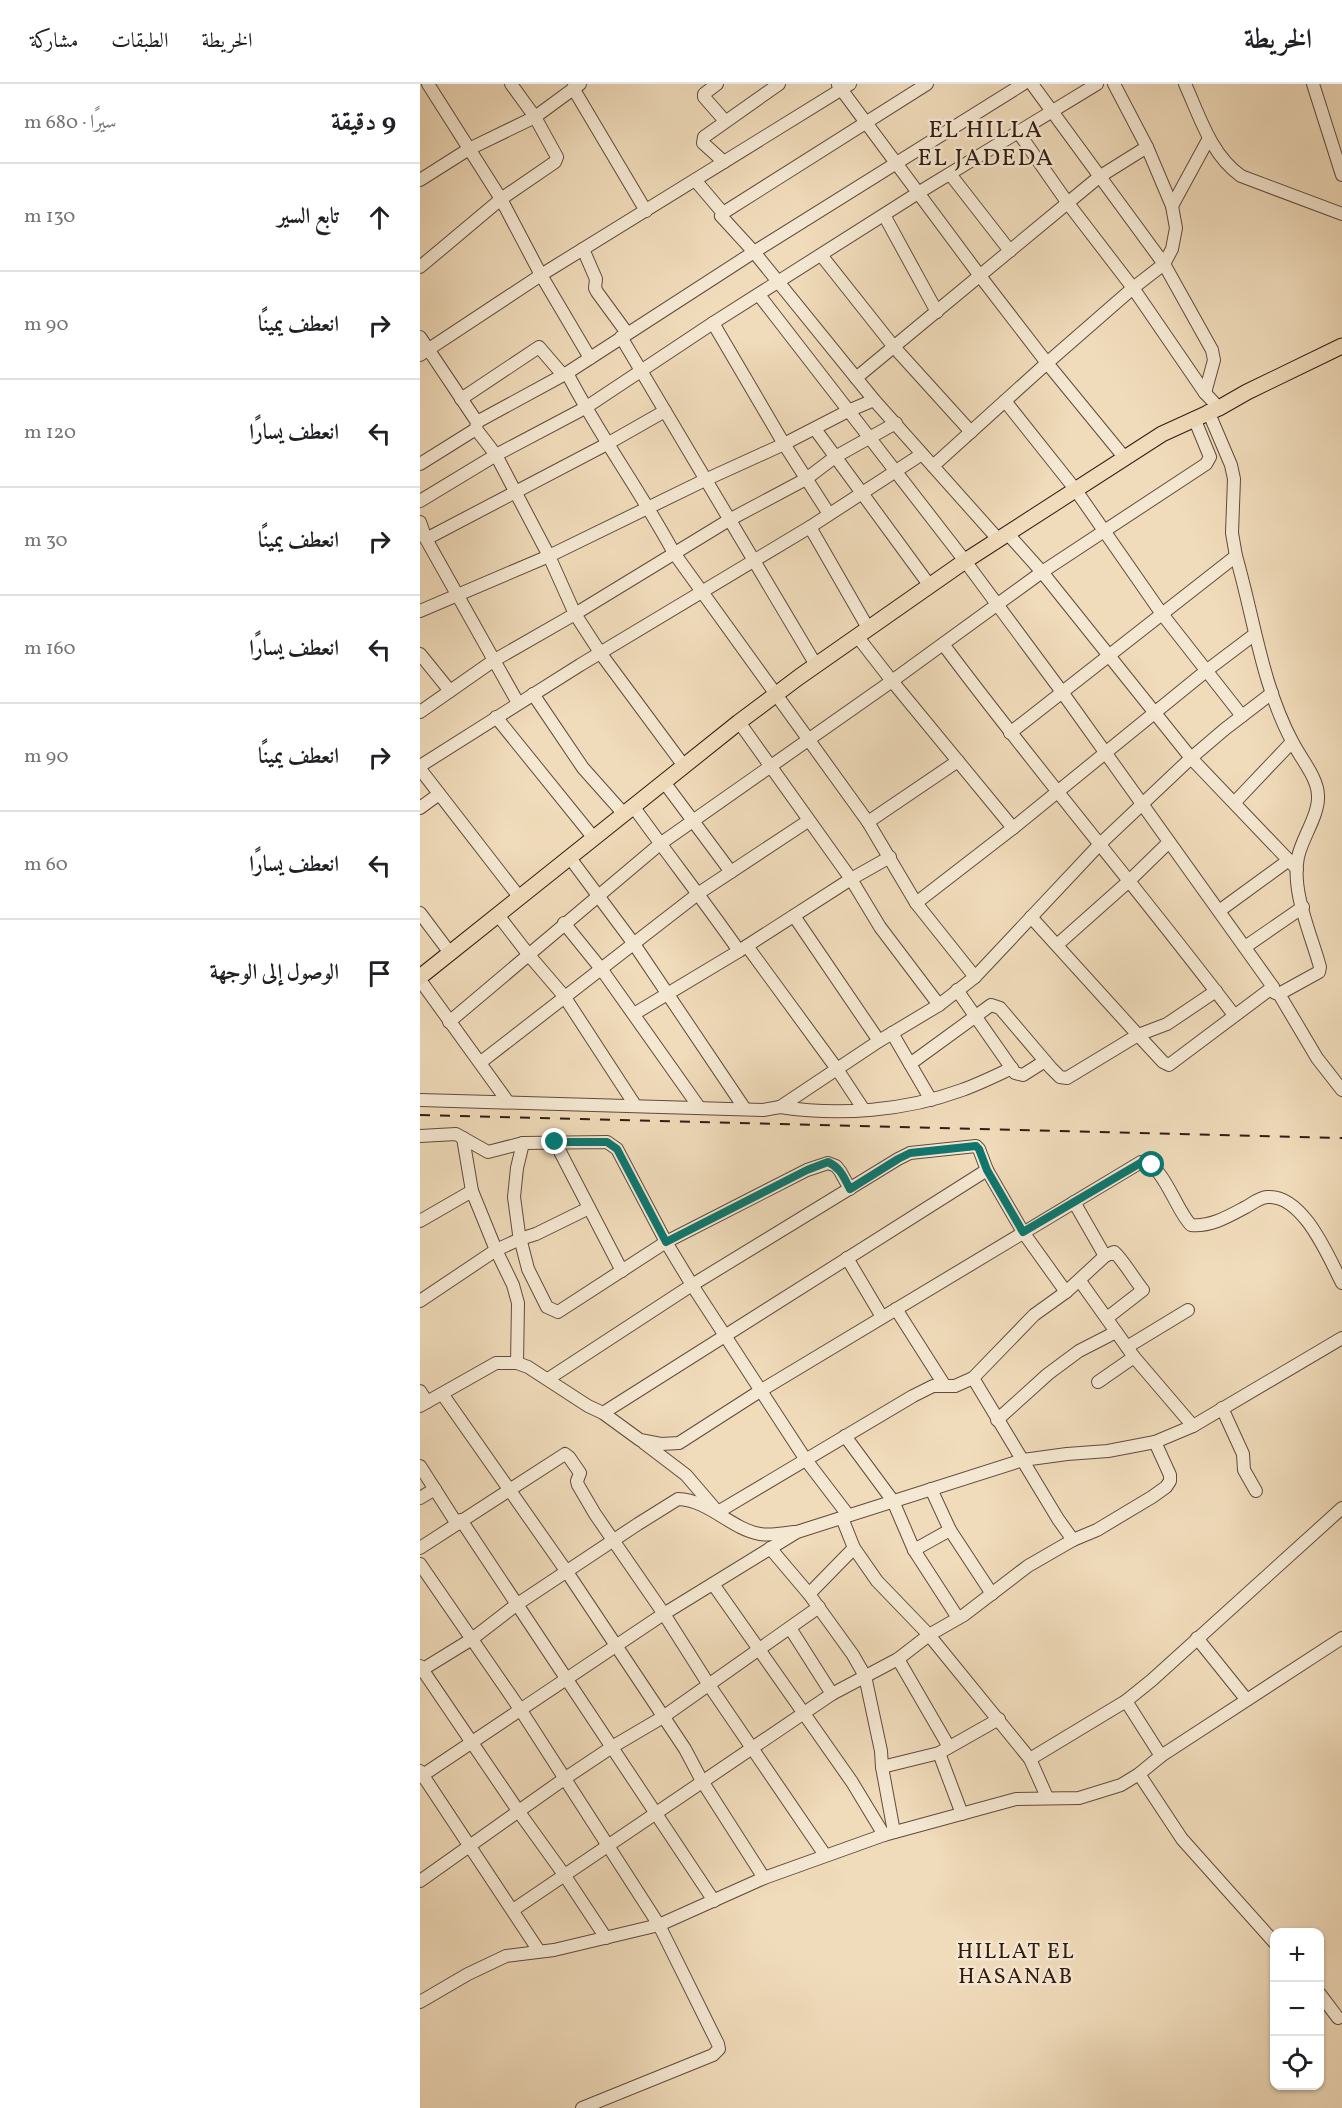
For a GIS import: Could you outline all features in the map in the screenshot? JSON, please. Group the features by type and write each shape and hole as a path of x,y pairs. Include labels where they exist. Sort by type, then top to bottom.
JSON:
{"main road":[{"path":"420,978 739,722 965,561 1162,434 1342,346"}],"street":[{"path":"428,84 501,199 541,275 590,358"},
{"path":"420,267 501,199 555,162 556,157 535,117 511,84"},
{"path":"717,84 704,94 704,97 725,121"},
{"path":"724,162 703,143 703,140 725,121 779,84"},
{"path":"723,213 927,84"},
{"path":"420,464 1023,84"},
{"path":"449,1022 660,844 892,681 996,604 1209,461 1205,393 1214,360 1212,350 1164,264 1032,84"},
{"path":"420,501 496,455 585,408 713,323 1096,84"},
{"path":"933,466 1047,363 1164,264 1172,249 1176,228 1172,206 1147,147 1114,84"},
{"path":"1185,84 1209,138 1222,160 1241,176 1342,214"},
{"path":"1313,84 1342,175"},
{"path":"420,180 469,149 535,117 577,86 646,211"},
{"path":"424,352 541,275 843,86 866,123 980,276 1124,457"},
{"path":"1018,132 1067,202 1134,288 1205,393"},
{"path":"1172,206 1209,138"},
{"path":"856,378 1067,202 1099,177 1147,147"},
{"path":"950,174 1010,251"},
{"path":"694,180 723,213 721,216 754,252 874,400 933,466 1042,572 1191,758 1293,865 1320,967 1319,972 1276,991 1234,1015 1175,1063 1169,1065 1138,1035 1031,917"},
{"path":"884,215 937,312"},
{"path":"583,249 596,279 597,292 624,335 642,371 705,480 816,665"},
{"path":"821,255 894,347 970,432"},
{"path":"759,296 965,561 1062,692 1276,991 1317,1058 1342,1090"},
{"path":"713,323 784,444 829,514"},
{"path":"420,337 424,352 461,399 496,455 549,556 575,614 601,654 684,766"},
{"path":"461,399 539,347 565,374 702,593 810,738 868,822 916,903 975,977"},
{"path":"420,611 549,556 874,400"},
{"path":"1005,401 1075,489 1162,614 1242,716"},
{"path":"426,539 665,411"},
{"path":"1207,412 1231,465 1234,479 1232,533 1236,556 1272,693 1292,742 1317,787 1319,798 1293,865 1219,911"},
{"path":"420,712 494,661 729,520 806,480 835,457 896,423"},
{"path":"815,429 930,586"},
{"path":"520,898 420,768 495,717 702,593 922,454"},
{"path":"420,522 426,539 518,704"},
{"path":"810,526 863,632 892,681 1013,828"},
{"path":"1010,733 1236,556"},
{"path":"916,903 1013,828 1154,712 1256,634"},
{"path":"943,644 1056,792 1234,1015"},
{"path":"421,657 450,691"},
{"path":"420,1100 773,1110 780,1107 879,1041 939,1005 975,977 1099,844 1191,758 1272,693"},
{"path":"533,694 583,768 629,810 660,844 837,1069 864,1110"},
{"path":"495,717 593,837"},
{"path":"739,722 851,879 880,927 939,1005"},
{"path":"1235,802 1292,742"},
{"path":"868,822 958,761"},
{"path":"664,782 731,872"},
{"path":"420,808 439,794"},
{"path":"481,1062 699,893 808,821"},
{"path":"1057,945 1169,842"},
{"path":"634,1014 890,857"},
{"path":"570,858 634,944 745,1109"},
{"path":"1245,947 1303,907"},
{"path":"420,913 450,953"},
{"path":"498,915 564,996 635,1105"},
{"path":"794,916 879,1041"},
{"path":"564,923 602,970 699,1107"},
{"path":"420,978 449,1022 481,1062 508,1102"},
{"path":"957,990 1016,1073 1023,1075 1045,1061"},
{"path":"910,1064 992,1005 996,1006 1060,1077 1066,1078 1138,1035 1167,1024 1216,991"},
{"path":"892,1033 931,1100"},
{"path":"780,1107 822,1111 864,1110 931,1100 961,1091 1012,1068"},
{"path":"420,1136 456,1134 488,1152 524,1143 555,1142 607,1142 617,1149 666,1242 692,1285 760,1391 845,1516 854,1548 877,1581 929,1635 999,1719 1030,1759 1047,1797"},
{"path":"463,1138 472,1191 513,1285 518,1303 517,1363"},
{"path":"555,1142 622,1270"},
{"path":"524,1143 517,1168 514,1197 520,1239 528,1269 547,1307 558,1312 666,1242 807,1170 828,1162 836,1166 850,1189"},
{"path":"548,1379 692,1285 910,1153 976,1146 987,1170 1023,1232 1066,1292"},
{"path":"640,1440 661,1444 679,1443 760,1391 1142,1162 1152,1165 1160,1174 1191,1226 1222,1220 1261,1198 1269,1197 1287,1202 1312,1227 1342,1283"},
{"path":"603,1413 987,1170"},
{"path":"420,1221 472,1191"},
{"path":"1074,1202 1105,1256"},
{"path":"420,1301 496,1250 536,1234 589,1208"},
{"path":"720,1514 913,1396 933,1386 955,1386 973,1377 1028,1320 1080,1281 1105,1256 1116,1253 1143,1290 1107,1318"},
{"path":"847,1258 882,1317"},
{"path":"1080,1281 1131,1352 1193,1426"},
{"path":"896,1309 945,1386"},
{"path":"1098,1382 1131,1352 1188,1310"},
{"path":"997,1420 1048,1374 1079,1351 1116,1332"},
{"path":"539,1951 471,1846 421,1775 664,1614 797,1532 1023,1460 1108,1451 1155,1442 1193,1426 1342,1338"},
{"path":"420,1391 424,1404 496,1363 517,1363 528,1367 588,1406 603,1413 668,1460 686,1475 720,1514"},
{"path":"973,1377 997,1420 1073,1540"},
{"path":"442,1395 510,1488 567,1572 685,1749 702,1781 764,1878"},
{"path":"1222,1408 1243,1454 1244,1470 1256,1491"},
{"path":"845,1436 893,1501 914,1550 958,1618"},
{"path":"513,1910 832,1694 898,1659 929,1635 992,1594 1028,1566 1073,1540 1097,1530 1166,1487 1170,1476 1155,1442"},
{"path":"420,1548 565,1454 580,1473 578,1485 595,1514 825,1856"},
{"path":"420,1466 566,1678 714,1900"},
{"path":"420,1498 435,1489"},
{"path":"930,1489 950,1530 992,1594"},
{"path":"606,1938 421,1669 472,1639 516,1605 678,1499 694,1502 741,1527 762,1534 797,1532"},
{"path":"1030,1759 1126,1701 1342,1508"},
{"path":"914,1550 950,1530"},
{"path":"770,1548 819,1607 865,1676 881,1751 889,1833"},
{"path":"809,1594 854,1548"},
{"path":"420,1564 519,1709 659,1925 718,2044 719,2049 712,2055 582,2108"},
{"path":"713,1584 889,1833"},
{"path":"421,1880 564,1779 663,1717 819,1607"},
{"path":"790,1628 832,1694"},
{"path":"1197,1638 1246,1699"},
{"path":"420,2002 468,1974 506,1956 606,1938 659,1925 764,1878 889,1833 1016,1799 1079,1798 1121,1785 1246,1699 1342,1638"},
{"path":"898,1659 944,1750 962,1814"},
{"path":"1126,1701 1161,1756"},
{"path":"882,1767 944,1750 999,1719"},
{"path":"1139,1774 1182,1839 1270,1936"},
{"path":"1324,1999 1338,2018"}],"railway":[{"path":"420,1115 1342,1138"}],"district":[{"name":"EL HILLA EL JADEDA","path":"986,143"},
{"name":"HILLAT EL HASANAB","path":"1016,1962"}],"route":[{"path":"555,1142 607,1142 612,1144 617,1149 666,1242 753,1196 828,1162 836,1166 850,1189 910,1153 976,1146 987,1170 1023,1232 1142,1162 1152,1165"}]}
